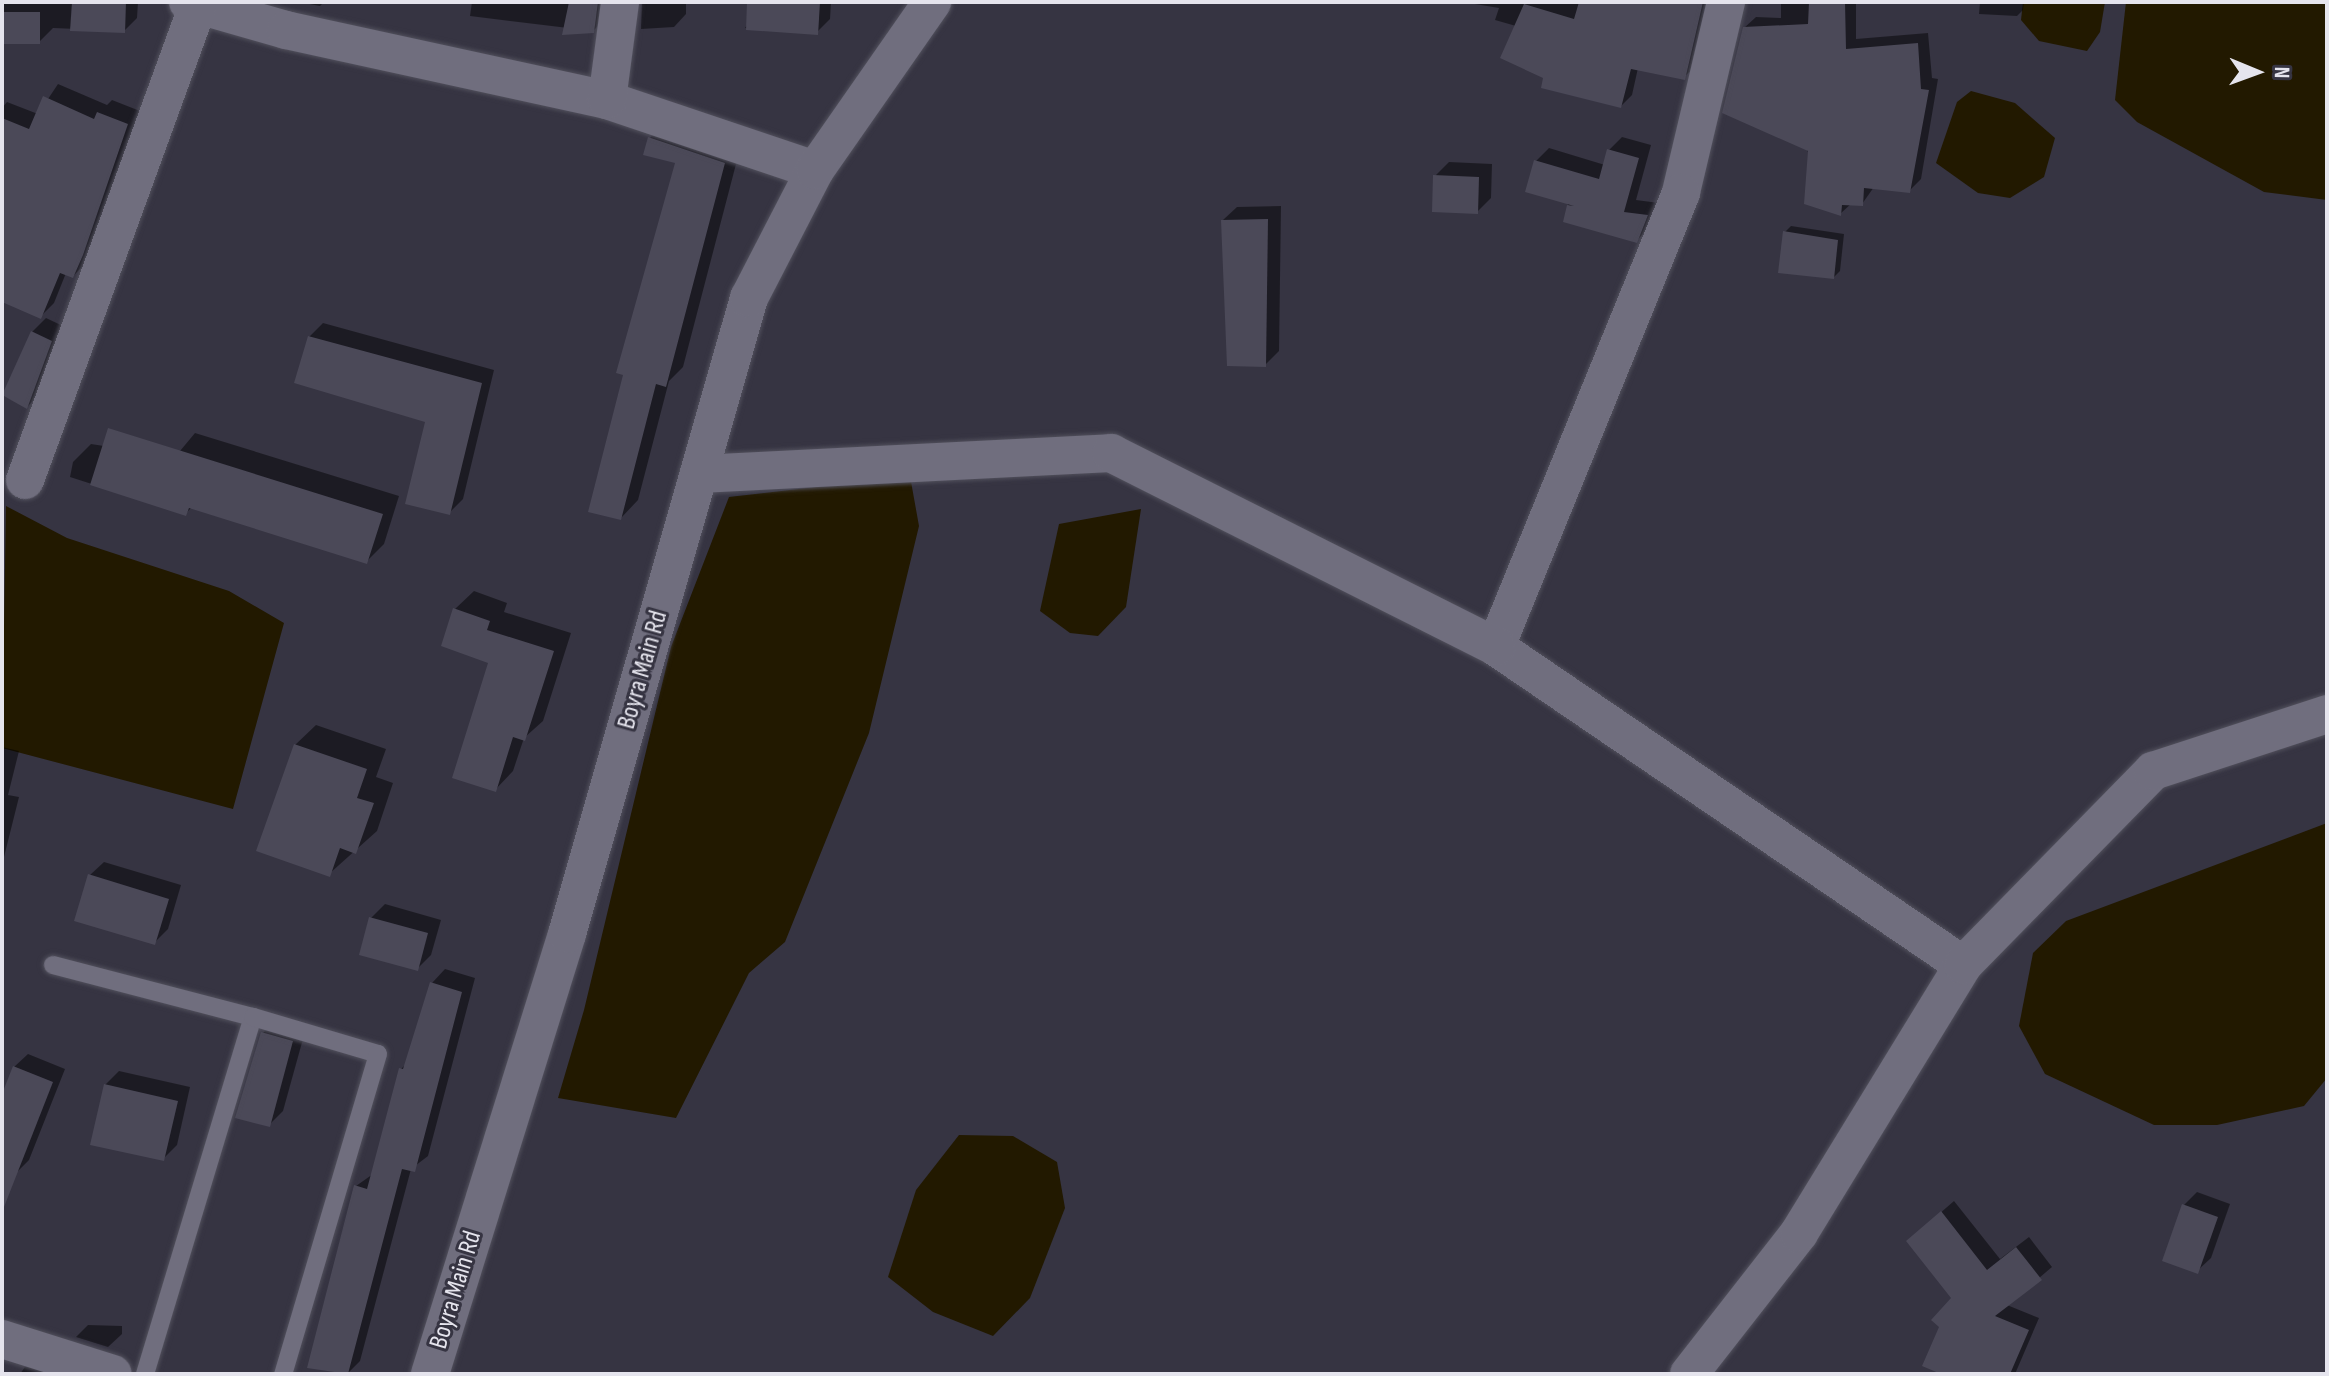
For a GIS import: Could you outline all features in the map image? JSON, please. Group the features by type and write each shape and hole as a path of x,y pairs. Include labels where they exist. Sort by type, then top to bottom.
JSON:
{"street":[{"path":"607,100 620,2"},
{"name":"Boyra Main Rd","path":"430,1374 567,934 749,298 815,170 932,2"},
{"path":"1496,647 1681,193 1726,2"},
{"path":"25,480 193,5 607,100 815,170"},
{"path":"699,474 1111,453 1496,647 1963,965"},
{"path":"1689,1374 1799,1233 1963,965 2153,771 2327,714"},
{"path":"2,1339 113,1374"}],"lane":[{"path":"53,965 253,1017 378,1054 283,1374"},
{"path":"145,1374 253,1017"}],"shaded area":[{"path":"2023,2 2105,2 2100,32 2087,51 2039,41 2021,20"},
{"path":"2126,2 2327,2 2327,200 2264,192 2137,122 2115,100"},
{"path":"1971,91 2015,103 2055,138 2044,177 2010,198 1978,193 1936,163 1957,102"},
{"path":"910,476 919,526 869,733 785,942 749,973 676,1118 558,1098 584,1010 671,647 729,497"},
{"path":"6,506 67,538 229,591 284,623 233,809 2,748"},
{"path":"1141,509 1126,607 1098,636 1070,633 1040,611 1059,524"},
{"path":"2327,823 2327,1078 2304,1106 2217,1125 2154,1125 2045,1074 2019,1026 2033,953 2066,921"},
{"path":"959,1135 1013,1136 1057,1162 1065,1208 1030,1298 993,1336 933,1312 888,1277 916,1190"}],"building":[{"path":"72,2 126,2 125,33 70,31"},
{"path":"569,2 598,2 594,33 562,35"},
{"path":"747,2 820,2 818,35 746,30"},
{"path":"1579,2 1703,2 1685,80 1631,69 1621,108 1541,88 1543,78 1500,58 1524,4 1574,19"},
{"path":"1809,2 1845,2 1846,49 1918,43 1921,89 1929,90 1910,193 1864,188 1863,206 1842,205 1841,216 1804,204 1808,151 1722,113 1743,27 1808,24"},
{"path":"2,12 40,12 40,44 2,44"},
{"path":"43,96 94,119 97,112 128,124 73,278 60,273 41,319 2,302 2,118 29,129"},
{"path":"648,137 725,163 666,387 656,384 621,520 588,512 623,375 616,373 675,163 643,155"},
{"path":"1607,149 1639,158 1624,212 1648,215 1637,243 1563,222 1567,205 1574,206 1525,192 1534,160 1599,179"},
{"path":"1433,175 1479,177 1478,214 1432,212"},
{"path":"1268,219 1266,367 1227,366 1221,220"},
{"path":"1783,231 1838,240 1834,279 1778,273"},
{"path":"31,331 52,341 27,409 2,395"},
{"path":"308,336 482,383 450,515 405,504 425,422 294,383"},
{"path":"108,428 383,514 367,564 189,508 186,516 90,485"},
{"path":"453,608 490,621 487,630 554,651 525,741 513,737 496,792 452,778 488,663 441,646"},
{"path":"294,744 367,769 357,798 374,803 356,854 340,848 330,877 256,851"},
{"path":"88,874 169,899 155,945 74,921"},
{"path":"369,917 428,933 418,971 359,955"},
{"path":"430,982 462,992 415,1172 402,1169 348,1374 307,1368 354,1185 367,1189 399,1068 403,1069"},
{"path":"261,1032 293,1041 270,1127 235,1118"},
{"path":"13,1066 53,1082 4,1207 2,1094"},
{"path":"104,1084 178,1101 164,1161 90,1145"},
{"path":"2182,1204 2218,1217 2198,1274 2162,1261"},
{"path":"1941,1211 1987,1270 2016,1247 2042,1280 1995,1316 2029,1330 2010,1374 1941,1374 1922,1366 1939,1327 1931,1320 1951,1298 1906,1241"}]}
